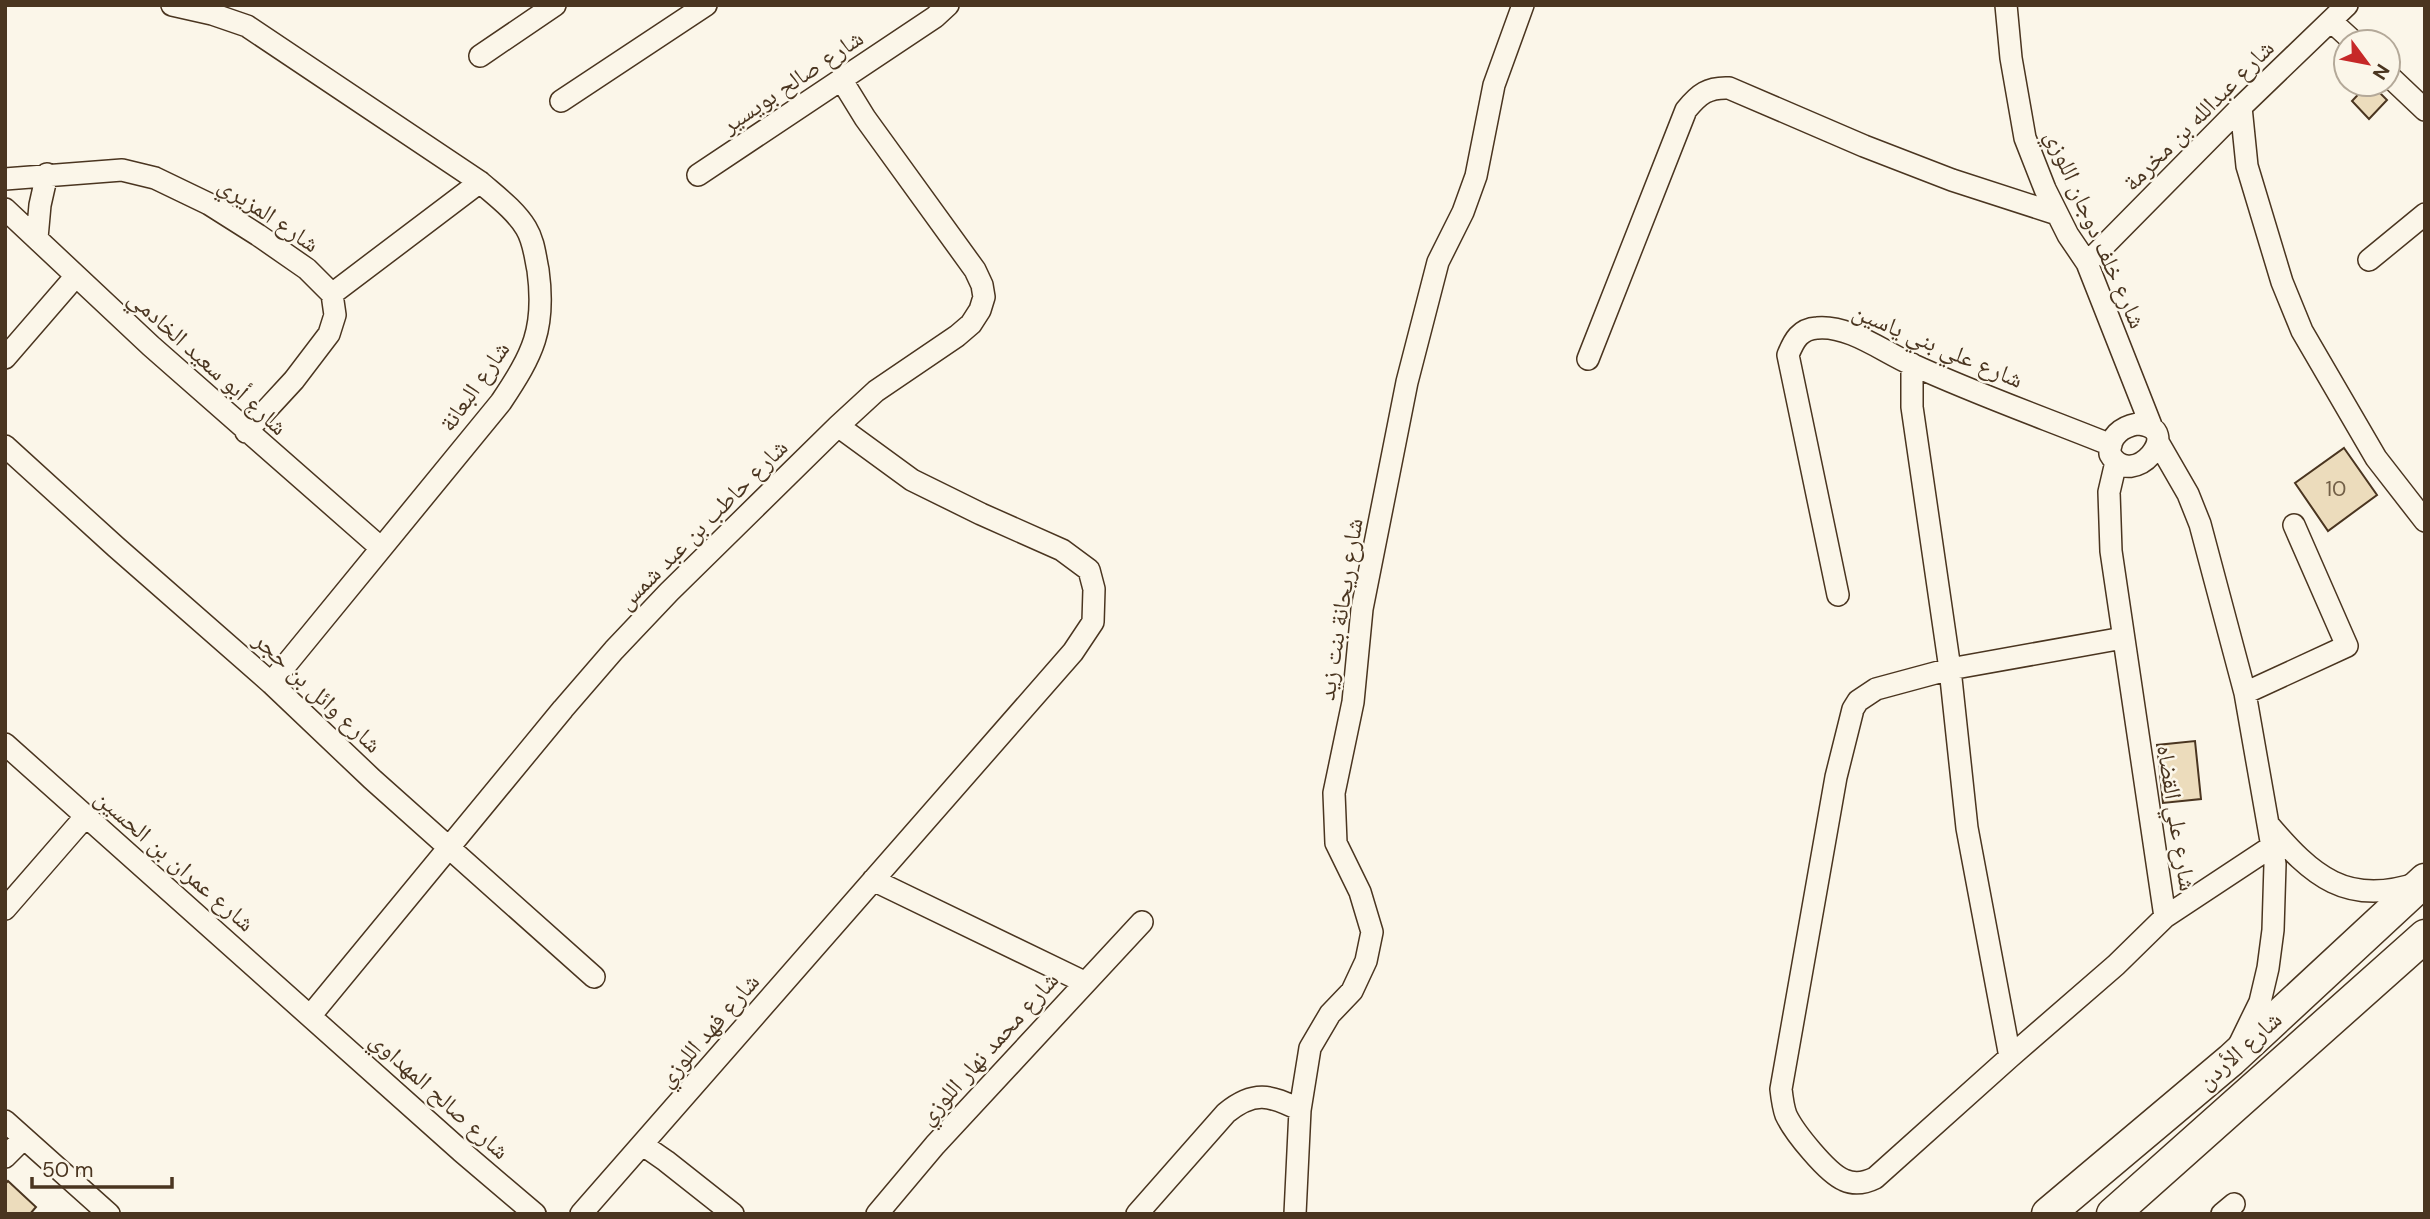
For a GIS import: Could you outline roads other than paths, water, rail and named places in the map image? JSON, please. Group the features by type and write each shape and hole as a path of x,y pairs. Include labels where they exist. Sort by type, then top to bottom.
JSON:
{"highway":[{"name":"شارع الأردن","path":"2048,1214 2231,1060 2424,881"},
{"name":"شارع الأردن","path":"2113,1214 2425,936"}],"street":[{"name":"شارع البعانة","path":"172,5 212,14 247,26 480,182 511,209 526,228 534,248 541,312 537,335 527,361 501,402 271,683"},
{"path":"480,56 555,5"},
{"path":"561,101 706,5"},
{"name":"شارع صالح بويسير","path":"698,175 936,17 948,5"},
{"name":"شارع ريحانة بنت زيد","path":"1295,1214 1300,1110 1310,1048 1330,1014 1352,991 1366,961 1373,932 1360,892 1336,843 1335,793 1353,702 1362,609 1404,395 1438,262 1463,212 1476,176 1494,85 1523,5"},
{"name":"شارع خلف دوجان اللوزي","path":"2006,5 2011,58 2025,138 2057,214 2087,263 2155,435 2188,494 2200,524 2245,693 2268,824 2276,844 2274,909 2268,968 2260,1002 2231,1060"},
{"name":"شارع عبدالله بن مخرمة","path":"2087,263 2241,107 2347,5"},
{"path":"2332,21 2339,28"},
{"name":"شارع حاطب بن عبد شمس","path":"311,1015 614,650 717,543 838,426 876,391 957,336 971,324 980,310 984,297 975,270 865,118 841,79"},
{"path":"1588,359 1686,110 1698,95 1714,87 1729,88 1864,146 1952,180 2057,214"},
{"path":"2402,88 2425,110"},
{"path":"2241,107 2247,166 2282,282 2302,331 2376,458 2425,521"},
{"name":"شارع المزيري","path":"5,179 122,170 155,178 209,204 258,235 307,268 332,294"},
{"path":"37,239 40,205 47,174"},
{"path":"246,432 294,380 329,334 335,316 332,294 480,182"},
{"name":"شارع أبو سعيد الخادمي","path":"5,209 75,277 246,432 381,548"},
{"path":"2369,260 2425,214"},
{"path":"5,358 75,277"},
{"name":"شارع علي بني ياسين","path":"1838,595 1788,355 1801,332 1814,328 1832,328 1857,337 2113,453"},
{"path":"1912,364 1912,407 1950,669 1967,828 2010,1057"},
{"path":"2142,424 2155,435 2155,452 2144,462 2129,466 2113,453 2118,433 2127,426 2142,424"},
{"name":"شارع فهد اللوزي","path":"582,1214 1073,652 1093,622 1094,589 1089,570 1062,550 912,480 838,426"},
{"name":"شارع وائل بن حجر","path":"5,446 594,977"},
{"name":"شارع علي القضاه","path":"1950,669 1867,693 1853,709 1841,754 1781,1088 1784,1108 1792,1125 1833,1174 1845,1181 1865,1183 1875,1178 2116,965 2165,917 2111,551 2109,492 2113,453"},
{"path":"2245,693 2347,646 2294,525"},
{"path":"1950,669 2123,638"},
{"name":"شارع عمران بن الحسين","path":"5,744 311,1015"},
{"path":"5,909 85,817"},
{"path":"2165,917 2276,844 2337,886 2364,892 2397,890 2424,881"},
{"path":"873,880 1084,982"},
{"name":"شارع محمد نهار اللوزي","path":"877,1214 935,1145 1142,922"},
{"name":"شارع صالح المهداوي","path":"311,1015 535,1214"},
{"path":"1137,1214 1237,1104 1255,1097 1268,1096 1300,1110"},
{"path":"5,1121 109,1214"},
{"path":"5,1157 24,1138"},
{"path":"643,1145 733,1214"}]}
